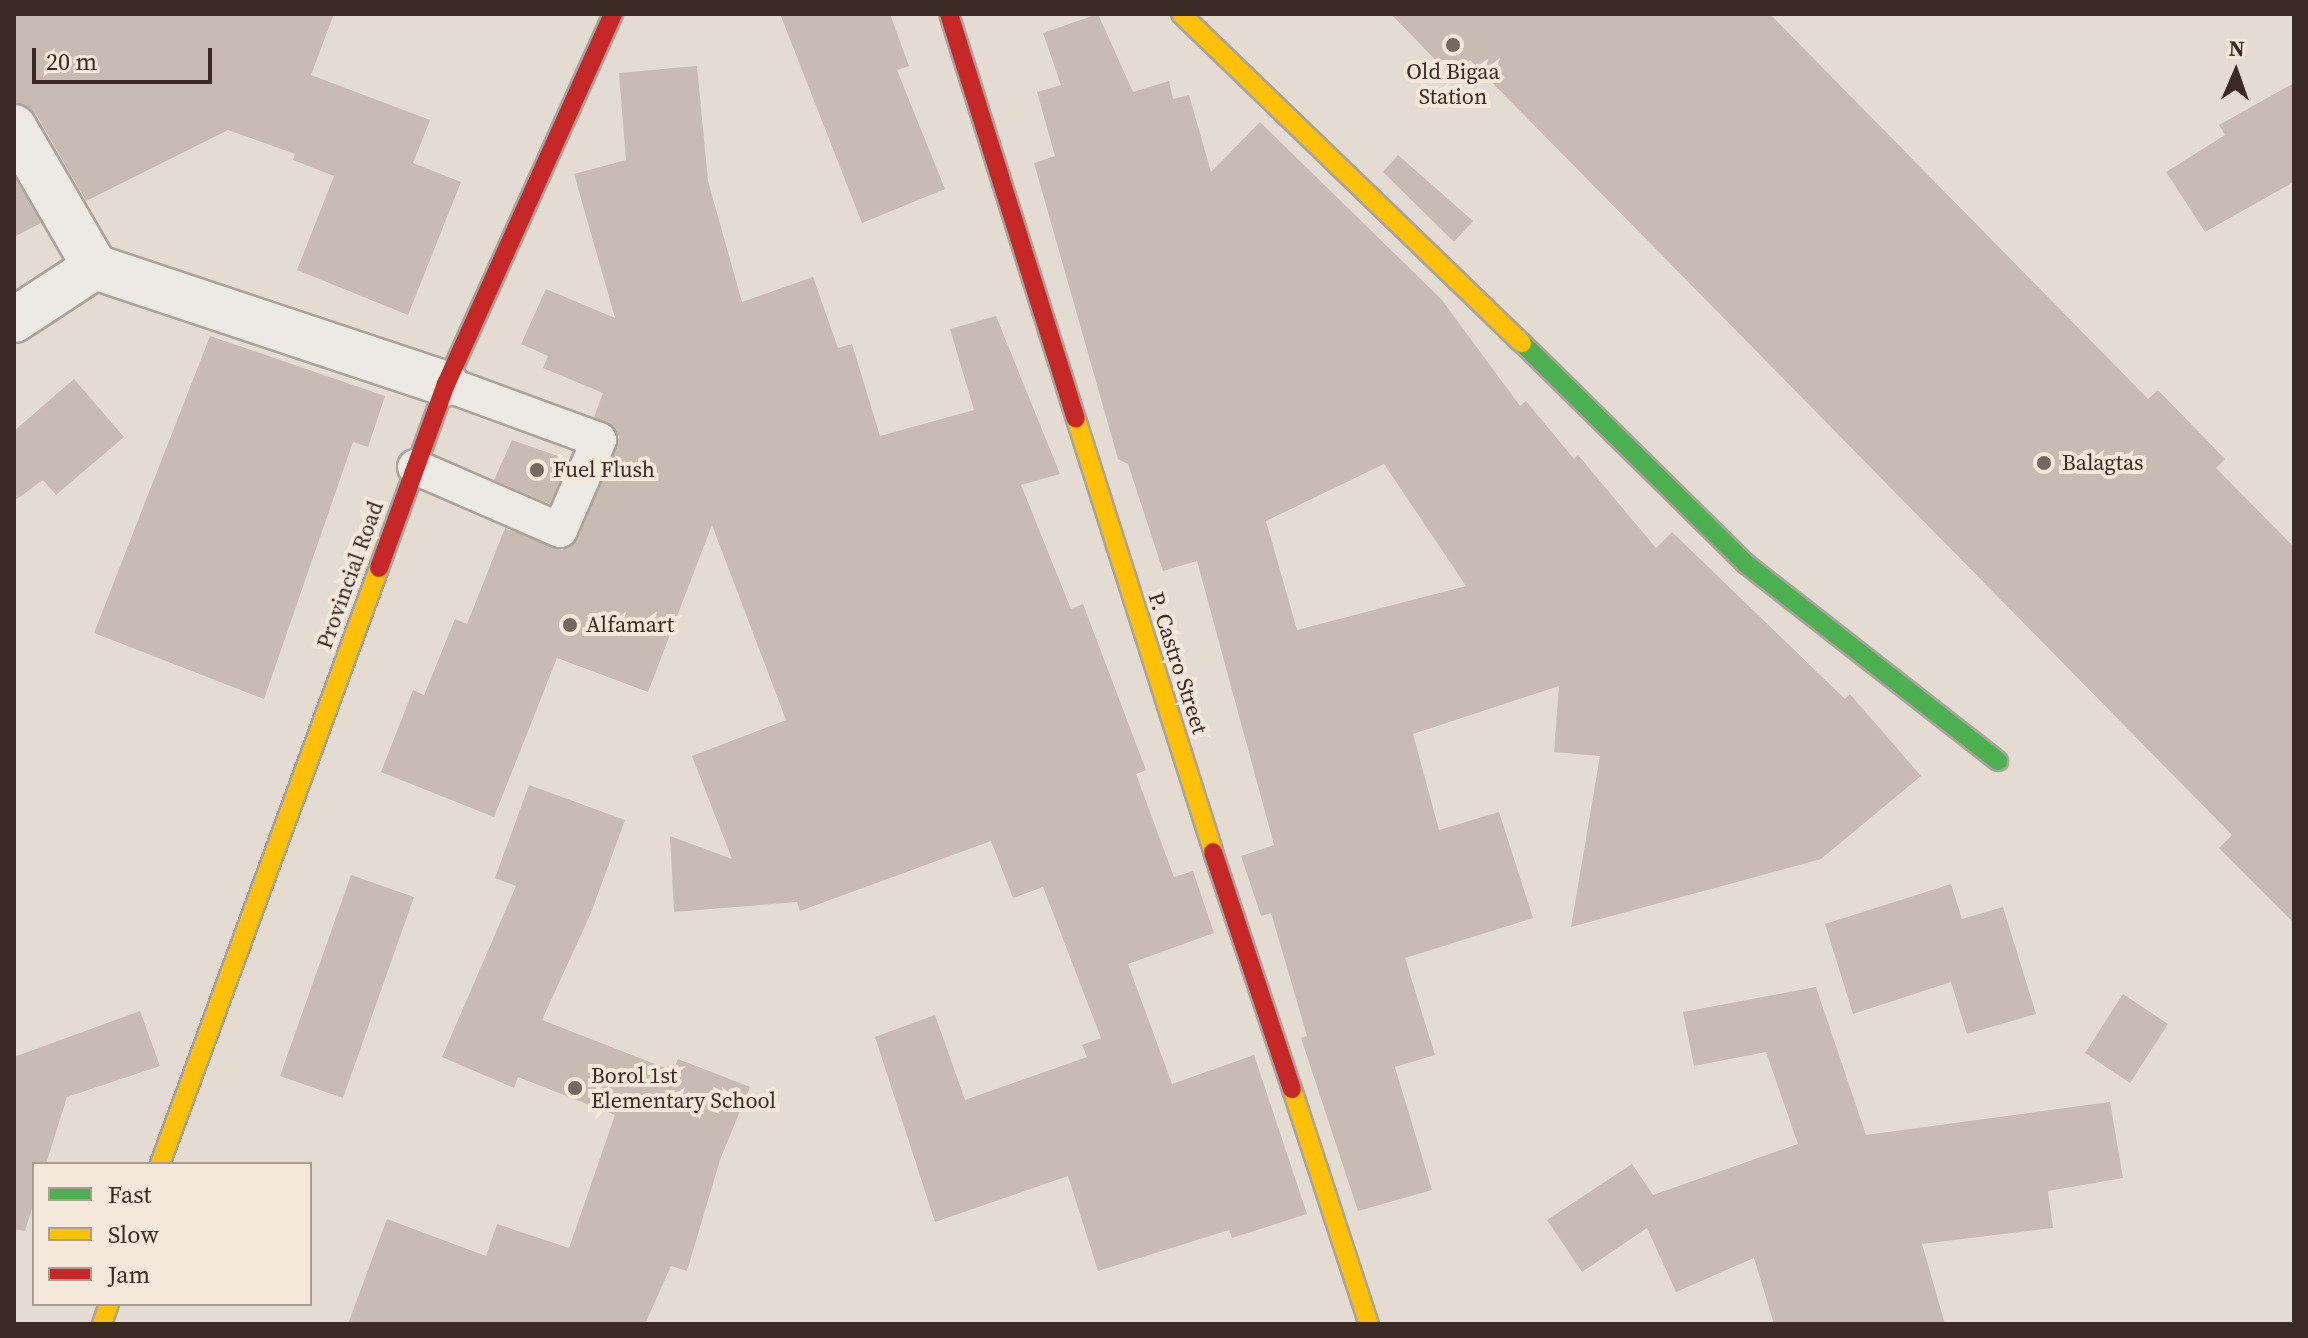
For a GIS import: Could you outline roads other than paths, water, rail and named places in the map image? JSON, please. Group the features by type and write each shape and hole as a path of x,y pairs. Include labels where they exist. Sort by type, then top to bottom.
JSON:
{"main road":[{"name":"Provincial Road","path":"161,1162 446,384 613,14"},
{"name":"P. Castro Street","path":"949,14 1169,717 1369,1324"},
{"path":"1181,14 1241,67 1746,564 1998,761"}],"street":[{"path":"14,127 95,267 446,384"},
{"path":"14,320 95,267"}],"lane":[{"path":"415,467 560,530 599,440 446,384"}],"place":[{"name":"Old Bigaa Station","path":"1453,45"},
{"name":"Balagtas","path":"2044,463"},
{"name":"Fuel Flush","path":"537,470"},
{"name":"Alfamart","path":"570,625"},
{"name":"Borol 1st Elementary School","path":"575,1088"}]}
